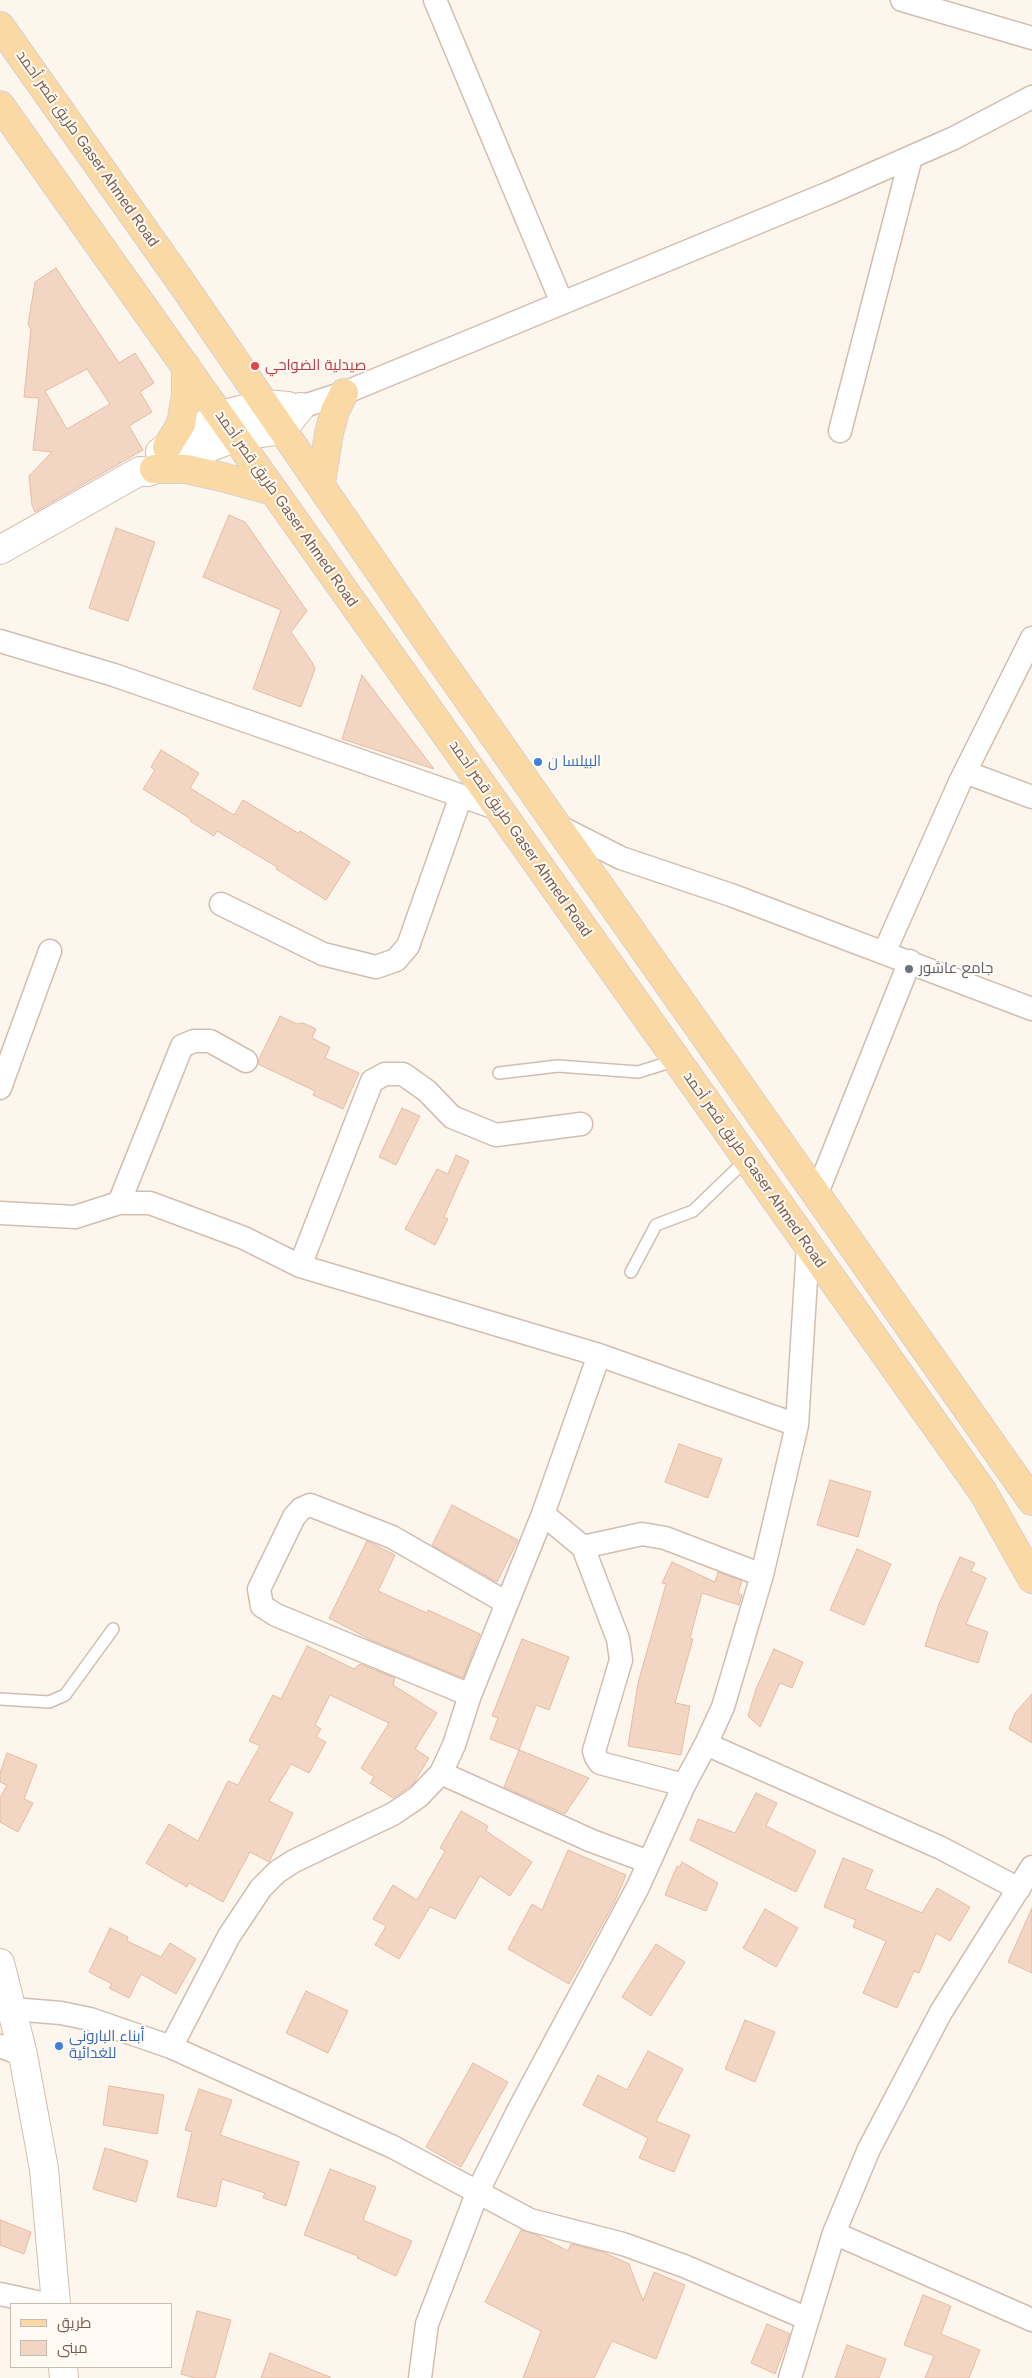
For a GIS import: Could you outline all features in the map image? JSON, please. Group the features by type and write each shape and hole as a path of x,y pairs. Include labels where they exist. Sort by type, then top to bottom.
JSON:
{"main road":[{"name":"طريق قصر أحمد Gaser Ahmed Road","path":"0,26 321,483 430,645 560,827 1032,1501"},
{"name":"طريق قصر أحمد Gaser Ahmed Road","path":"0,105 983,1492 1032,1579"},
{"path":"186,366 186,395 181,424 154,462 222,476 273,491"},
{"path":"321,483 329,433 335,410 344,393"}],"street":[{"path":"435,0 562,303"},
{"path":"902,0 1032,38"},
{"path":"0,550 154,462 220,414 264,404 301,407 344,393 911,157 954,138 1032,97"},
{"path":"840,431 911,157"},
{"path":"154,462 236,437 282,430 301,407"},
{"path":"884,953 965,772 1032,638"},
{"path":"0,641 114,675 499,809"},
{"path":"965,772 1032,797"},
{"path":"221,904 323,954 376,967 396,960 408,946 461,796"},
{"path":"560,827 621,858 910,961 1032,1009"},
{"path":"0,1088 50,950"},
{"path":"816,1193 910,961"},
{"path":"119,1203 182,1046 194,1041 210,1041 246,1061"},
{"path":"300,1266 372,1081 385,1074 402,1074 427,1091 452,1117 496,1135 580,1124"},
{"path":"0,1213 74,1217 119,1203 150,1203 244,1238 300,1266 599,1355 797,1425"},
{"path":"420,2378 420,2361 426,2324 478,2191 517,2113 638,1888 684,1785 723,1707 762,1575 797,1425 808,1246"},
{"path":"171,2047 229,1936 261,1888 277,1872 294,1861 393,1814 418,1797 441,1773 454,1745 470,1695 543,1514 599,1355"},
{"path":"470,1695 276,1615 262,1606 259,1589 294,1517 301,1509 310,1505 392,1537 507,1602"},
{"path":"543,1514 583,1547 618,1638 621,1660 594,1751 596,1757 600,1763 684,1785"},
{"path":"583,1547 642,1534 657,1537 762,1575"},
{"path":"706,1744 941,1848 1018,1889"},
{"path":"441,1773 592,1841 649,1862"},
{"path":"790,2378 834,2233 869,2149 896,2095 967,1969 1032,1867"},
{"path":"0,1964 12,2009 12,2050 44,2169 56,2303"},
{"path":"12,2009 61,2013 90,2019 171,2047 393,2147 530,2220 623,2244 684,2266 808,2320"},
{"path":"834,2233 1032,2320"},
{"path":"0,2294 41,2303"}],"lane":[{"path":"499,1073 558,1066 638,1072 677,1060"},
{"path":"631,1272 656,1225 693,1211 747,1159"},
{"path":"0,1699 49,1702 65,1695 113,1629"}],"building":[{"path":"56,268 119,363 135,353 154,383 140,392 152,412 129,426 143,450 35,512 32,505 29,476 52,452 33,450 39,398 24,397 31,329 28,324 35,282","holes":["87,369 110,404 67,429 45,391"]},
{"path":"229,515 245,522 307,611 291,632 315,669 301,707 253,689 281,610 203,577"},
{"path":"116,528 155,542 128,621 89,608"},
{"path":"362,675 434,769 342,739"},
{"path":"161,750 199,773 190,788 234,815 243,800 298,833 300,831 350,862 326,900 276,869 277,867 217,831 214,836 143,789 155,770 151,767"},
{"path":"280,1016 297,1024 303,1023 316,1029 312,1038 330,1047 325,1058 359,1073 343,1109 313,1095 315,1091 258,1064"},
{"path":"402,1108 420,1116 396,1165 379,1157"},
{"path":"456,1155 469,1161 444,1217 448,1219 435,1245 405,1229 437,1169 448,1174"},
{"path":"679,1444 722,1459 708,1498 665,1482"},
{"path":"830,1480 871,1492 858,1537 817,1525"},
{"path":"452,1505 518,1540 497,1582 432,1545"},
{"path":"367,1541 395,1555 378,1591 427,1613 428,1610 480,1634 463,1678 371,1640 329,1618"},
{"path":"857,1549 891,1564 864,1625 830,1610"},
{"path":"960,1557 975,1563 971,1571 986,1578 966,1624 988,1632 978,1663 925,1646 939,1604"},
{"path":"672,1562 715,1582 718,1572 742,1581 738,1593 742,1595 739,1605 702,1593 690,1638 693,1639 675,1703 690,1706 681,1755 628,1746 638,1683 666,1584 662,1583"},
{"path":"522,1639 569,1657 549,1710 536,1705 519,1750 490,1739 498,1718 492,1716"},
{"path":"307,1646 354,1669 360,1664 395,1678 393,1685 437,1713 415,1749 429,1758 413,1784 393,1798 370,1783 374,1777 361,1768 389,1723 330,1695 315,1725 321,1729 316,1737 326,1742 309,1773 291,1764 269,1801 293,1813 269,1862 250,1852 223,1902 189,1883 187,1887 146,1863 169,1824 198,1841 228,1781 238,1785 260,1746 249,1741 273,1695 281,1699"},
{"path":"774,1649 803,1662 792,1688 780,1683 760,1727 748,1716 756,1689"},
{"path":"1032,1694 1032,1743 1009,1729 1015,1713"},
{"path":"519,1750 589,1778 565,1814 504,1787"},
{"path":"7,1753 37,1765 24,1799 33,1803 18,1832 0,1822 0,1798 7,1785 0,1782 0,1773"},
{"path":"756,1793 777,1803 766,1826 816,1851 796,1892 690,1840 698,1819 735,1833"},
{"path":"461,1811 488,1826 486,1831 532,1862 510,1896 480,1876 455,1919 430,1907 399,1959 375,1945 386,1926 373,1919 393,1885 417,1900 445,1851 440,1848"},
{"path":"568,1850 626,1875 614,1903 569,1984 508,1949 532,1904 542,1910"},
{"path":"843,1858 873,1870 865,1889 922,1913 937,1888 970,1907 950,1941 936,1933 919,1973 914,1971 897,2008 863,1993 886,1941 853,1927 856,1920 824,1907"},
{"path":"682,1862 718,1883 706,1911 665,1895 677,1866 680,1867"},
{"path":"1032,1908 1032,1973 1008,1962"},
{"path":"765,1909 798,1928 776,1967 743,1948"},
{"path":"110,1928 128,1937 127,1941 161,1957 170,1943 196,1959 176,1994 141,1974 129,1998 109,1988 112,1984 89,1972"},
{"path":"656,1944 685,1962 651,2016 622,1997"},
{"path":"306,1991 348,2011 328,2053 286,2033"},
{"path":"745,2020 775,2032 755,2082 725,2069"},
{"path":"648,2051 683,2069 656,2121 690,2135 674,2172 639,2158 648,2138 583,2105 598,2075 627,2090"},
{"path":"473,2063 508,2082 461,2167 426,2147"},
{"path":"109,2086 164,2095 157,2134 103,2125"},
{"path":"199,2089 232,2100 220,2135 299,2162 286,2206 263,2198 265,2193 222,2179 216,2207 177,2197 192,2132 185,2130"},
{"path":"105,2148 148,2161 136,2202 93,2189"},
{"path":"330,2169 376,2187 363,2220 412,2241 396,2276 357,2258 358,2256 304,2235"},
{"path":"0,2220 31,2232 24,2254 0,2245"},
{"path":"521,2230 537,2235 568,2251 571,2244 603,2252 629,2264 643,2301 654,2272 685,2285 656,2359 612,2341 594,2378 523,2378 541,2331 485,2302"},
{"path":"923,2295 951,2306 941,2334 980,2350 969,2378 925,2378 934,2356 904,2345"},
{"path":"197,2311 231,2320 215,2378 195,2378 181,2374"},
{"path":"767,2324 790,2334 775,2374 751,2363"},
{"path":"847,2345 886,2359 879,2378 835,2378"},
{"path":"270,2353 330,2377 330,2378 261,2378"}],"place":[{"name":"صيدلية الضواحي","path":"255,366"},
{"name":"البيلسا ن","path":"538,762"},
{"name":"جامع عاشور","path":"909,969"},
{"name":"أبناء البارونى للغدائية","path":"59,2046"}]}
